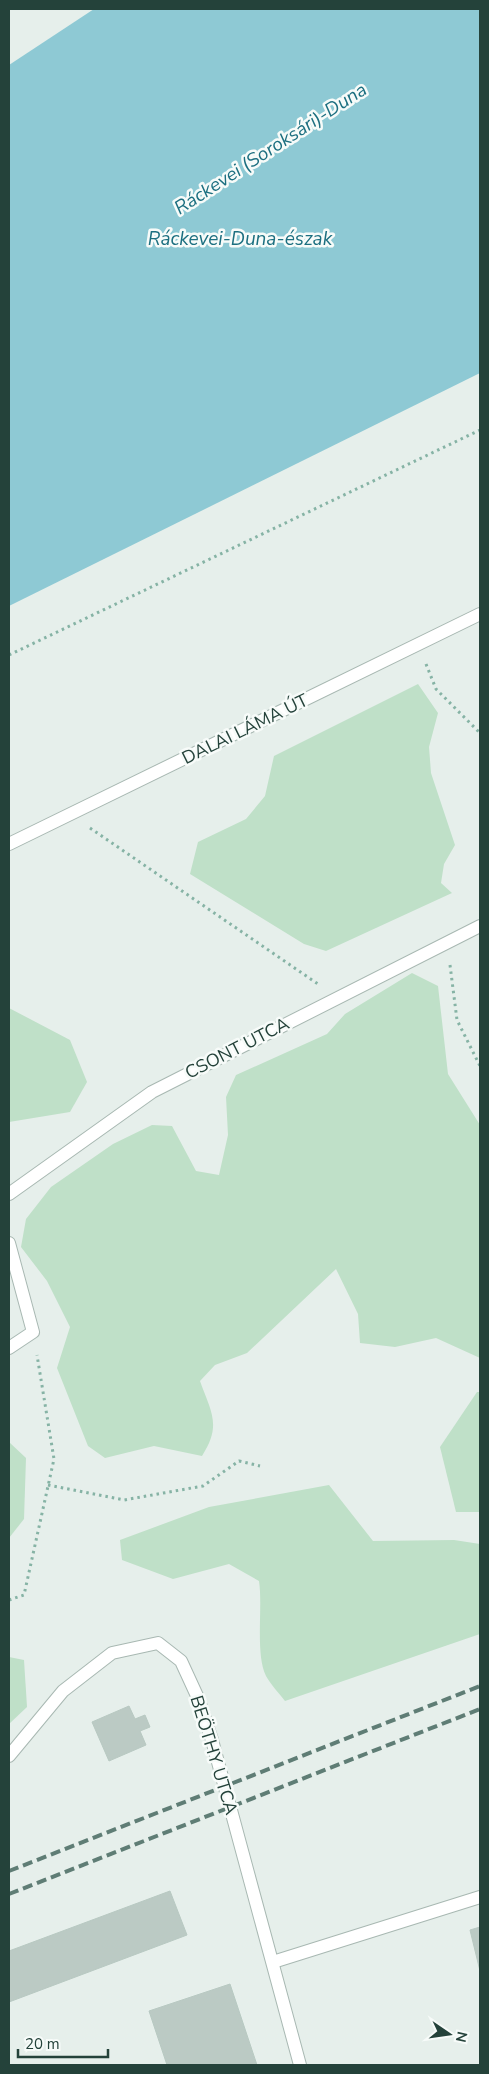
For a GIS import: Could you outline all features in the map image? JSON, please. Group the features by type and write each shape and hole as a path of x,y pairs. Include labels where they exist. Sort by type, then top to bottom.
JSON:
{"lane":[{"name":"DALAI LÁMA ÚT","path":"9,844 69,813 480,614"},
{"name":"CSONT UTCA","path":"9,1194 152,1092 480,926"},
{"path":"9,1243 33,1332 9,1348"},
{"name":"BEÖTHY UTCA","path":"9,1756 63,1691 112,1653 158,1643 181,1661 198,1698 212,1740 300,2065"},
{"path":"273,1962 480,1897"}],"path":[{"path":"9,655 480,430"},
{"path":"418,645 436,689 480,734"},
{"path":"69,813 338,997"},
{"path":"446,943 457,1020 480,1066"},
{"path":"9,1600 24,1595 54,1459 33,1332"},
{"path":"48,1484 124,1500 203,1486 239,1462 260,1466"}],"green space":[{"path":"418,684 438,713 429,747 431,773 455,845 444,864 441,883 452,893 326,951 304,944 190,874 198,842 246,819 265,796 274,756"},
{"path":"412,973 438,986 448,1074 480,1125 480,1358 436,1338 395,1347 360,1343 358,1314 336,1269 247,1353 215,1365 200,1381 213,1418 212,1436 202,1456 154,1446 105,1458 88,1446 57,1368 70,1327 47,1281 21,1247 26,1219 51,1187 113,1144 152,1125 172,1126 196,1171 219,1175 228,1135 226,1097 236,1075 327,1034 345,1014"},
{"path":"9,1008 70,1040 87,1082 70,1112 9,1122"},
{"path":"477,1392 480,1392 480,1512 456,1512 440,1447"},
{"path":"9,1442 26,1458 24,1519 9,1538"},
{"path":"329,1485 373,1541 454,1540 480,1544 480,1634 285,1701 266,1676 263,1667 260,1643 259,1581 229,1564 173,1579 122,1560 120,1540 209,1507"},
{"path":"9,1657 24,1660 27,1707 9,1724"}],"water":[{"name":"Ráckevei-Duna-észak","path":"94,9 480,9 480,373 9,606 9,65"}],"building":[{"path":"129,1706 135,1719 145,1715 150,1727 140,1731 146,1745 109,1761 92,1722"},
{"path":"170,1891 187,1935 9,2002 9,1951"},
{"path":"480,1927 480,1971 470,1930"},
{"path":"230,1984 257,2065 167,2065 149,2011"}],"railway":[{"path":"9,1871 480,1686"},
{"path":"9,1894 480,1709"}],"water label":[{"name":"Ráckevei (Soroksári)-Duna","path":"270,148"}]}
